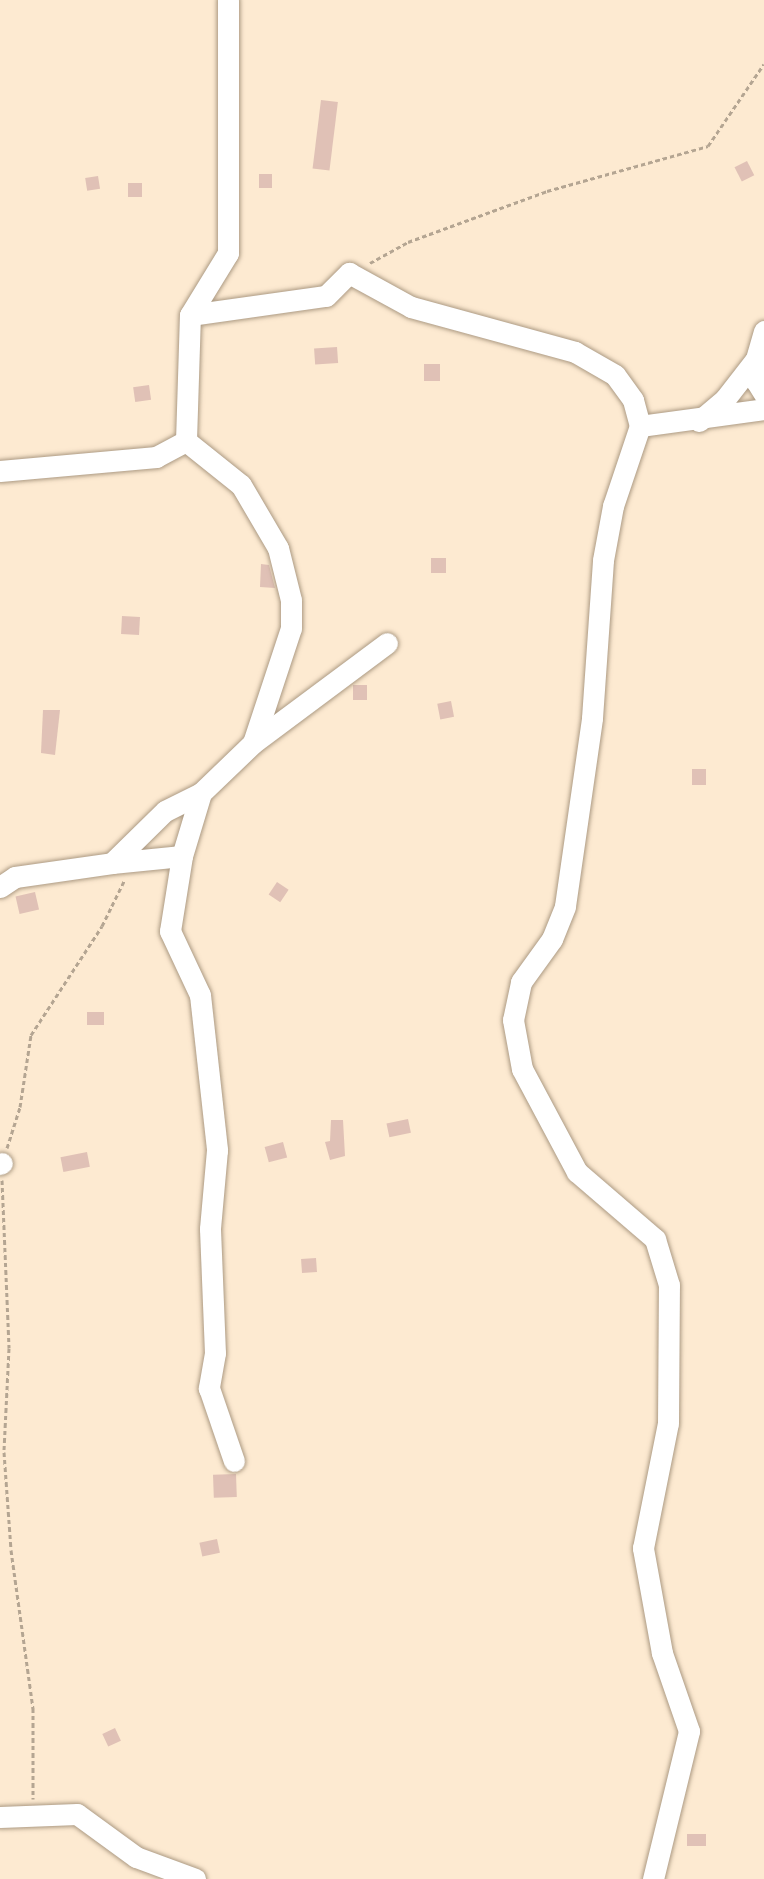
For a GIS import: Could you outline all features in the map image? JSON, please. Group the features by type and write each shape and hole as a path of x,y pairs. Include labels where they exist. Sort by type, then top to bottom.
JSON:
{"street":[{"path":"186,441 190,315 228,253 228,0"},
{"path":"190,315 326,296 350,273 411,307 575,352 615,375 633,400 640,426 603,560 592,718 565,906 552,939 521,982 513,1020 522,1069 577,1172 655,1239 669,1286 668,1423 643,1548 662,1653 689,1731 652,1879"},
{"path":"764,331 756,381 764,394"},
{"path":"699,421 725,399 760,354"},
{"path":"640,426 699,421 764,409"},
{"path":"0,471 156,457 186,441"},
{"path":"186,441 241,485 278,548 291,600 291,627 253,743"},
{"path":"112,863 165,811 201,794 253,743 387,644"},
{"path":"201,794 182,856 170,931 200,995 217,1150 210,1229 215,1353 209,1388 234,1461"},
{"path":"0,887 15,877 182,856"},
{"path":"0,1817 77,1814 136,1857 195,1879"}],"path":[{"path":"350,273 408,242 547,191 708,146 764,64"},
{"path":"36,1815 33,1708 11,1550 4,1452 9,1348 1,1163 21,1107 31,1035 102,926 134,861"}],"building":[{"path":"321,100 338,102 329,171 313,168"},
{"path":"747,161 754,175 742,182 735,167"},
{"path":"259,174 272,174 272,188 259,188"},
{"path":"98,176 100,189 87,191 85,178"},
{"path":"128,183 142,183 142,197 128,197"},
{"path":"337,347 338,363 315,365 314,349"},
{"path":"424,364 440,364 440,381 424,381"},
{"path":"149,385 151,400 135,402 133,387"},
{"path":"431,558 446,558 446,573 431,573"},
{"path":"261,564 269,565 275,588 260,587"},
{"path":"122,616 140,617 139,635 121,634"},
{"path":"353,685 367,685 367,700 353,700"},
{"path":"451,701 454,717 440,719 437,704"},
{"path":"43,710 60,710 55,755 41,753"},
{"path":"692,769 706,769 706,785 692,785"},
{"path":"277,882 289,890 280,902 269,894"},
{"path":"35,892 39,910 20,914 16,896"},
{"path":"87,1012 104,1012 104,1025 87,1025"},
{"path":"408,1119 411,1133 389,1137 386,1124"},
{"path":"331,1120 343,1120 345,1156 330,1160 325,1142 330,1141"},
{"path":"283,1142 287,1157 269,1162 265,1147"},
{"path":"87,1152 90,1167 63,1172 60,1157"},
{"path":"316,1258 317,1272 302,1273 301,1259"},
{"path":"236,1474 237,1497 214,1498 213,1475"},
{"path":"217,1539 220,1553 202,1556 199,1543"},
{"path":"115,1728 121,1741 108,1747 102,1734"},
{"path":"687,1834 706,1834 706,1846 687,1846"}]}
